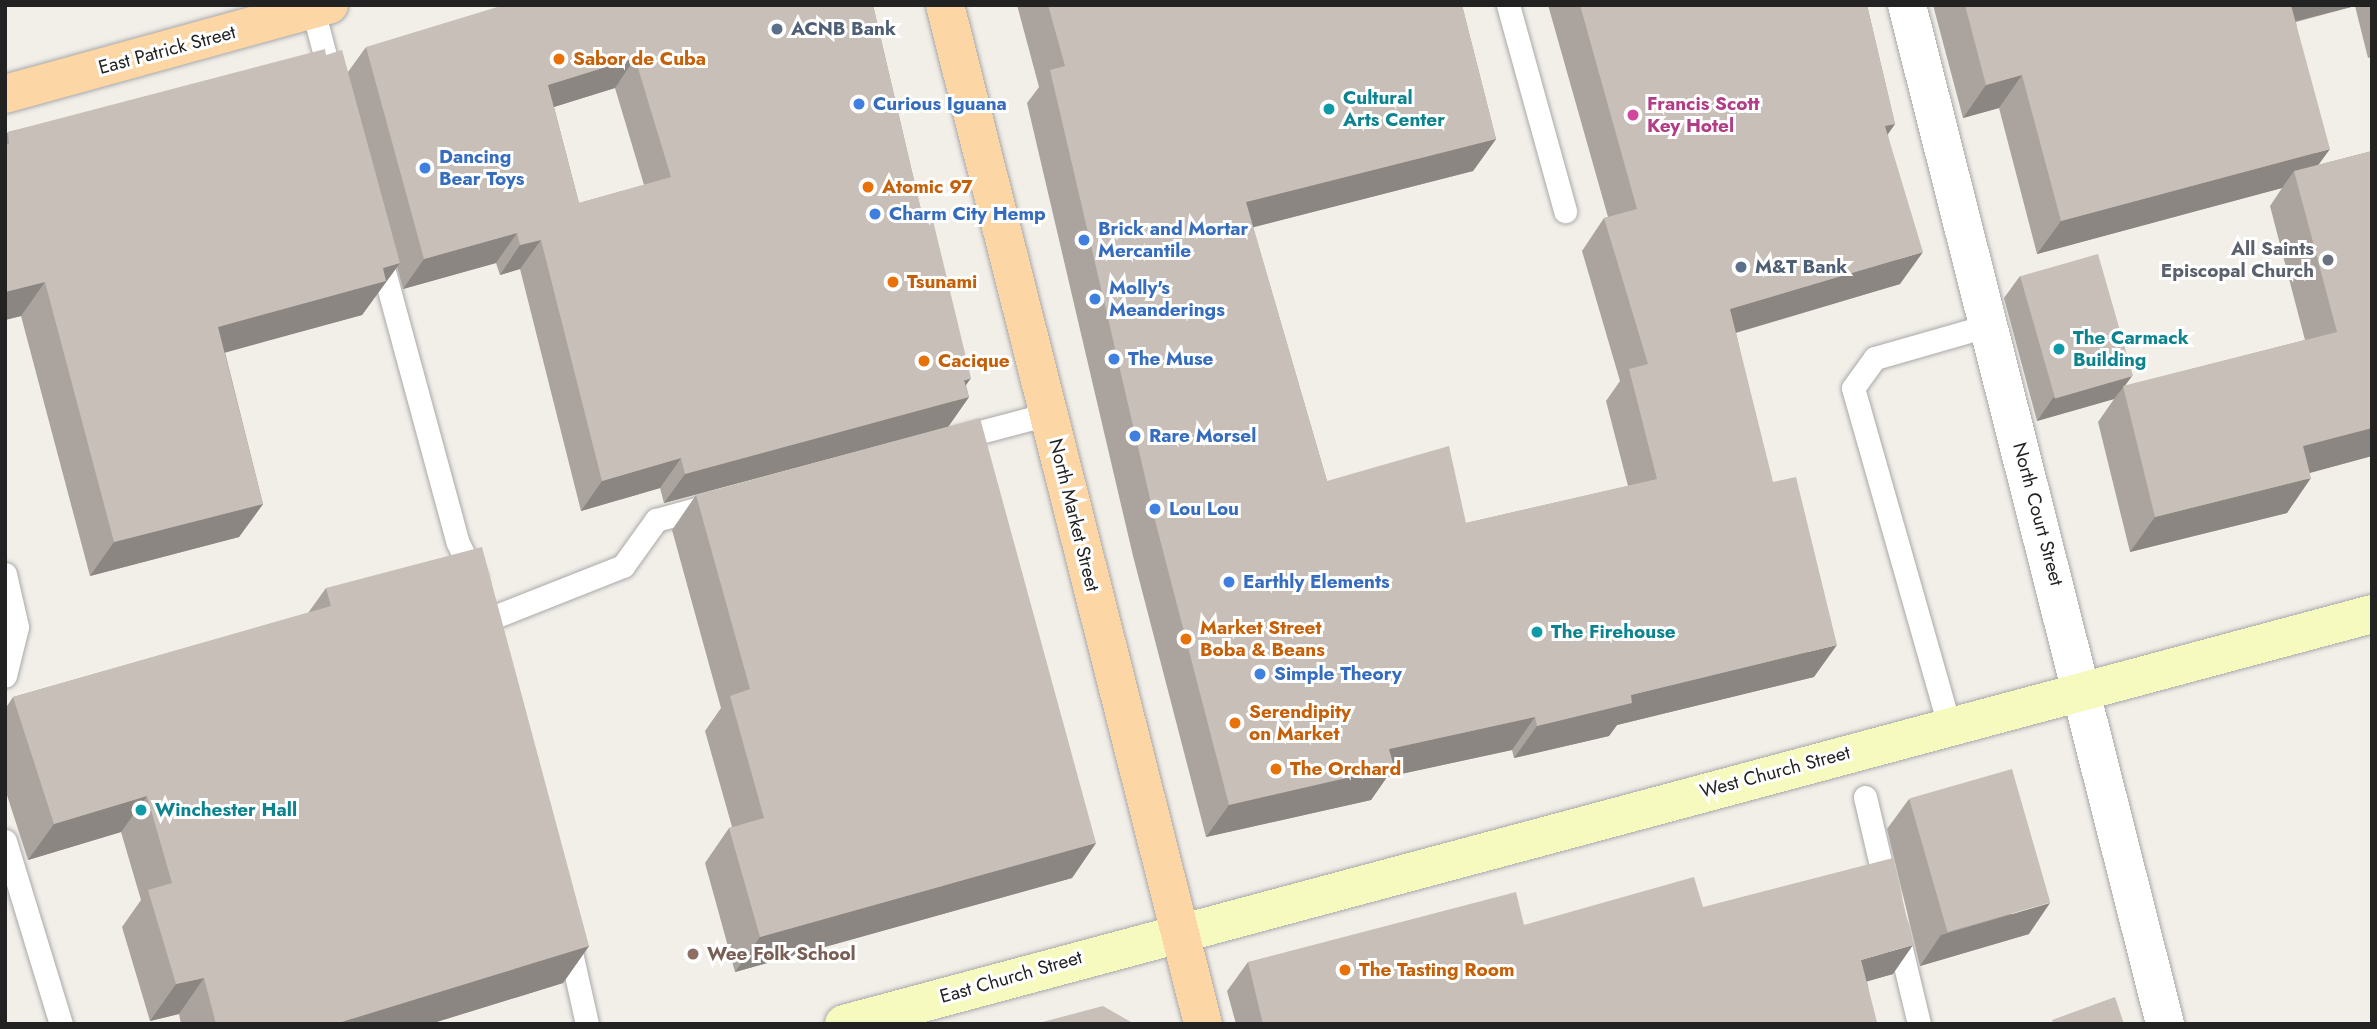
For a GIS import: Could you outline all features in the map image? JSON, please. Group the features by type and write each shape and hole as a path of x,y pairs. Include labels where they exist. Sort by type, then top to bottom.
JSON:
{"main road":[{"name":"North Market Street","path":"945,5 1203,1024"},
{"name":"East Patrick Street","path":"5,94 321,8"}],"street":[{"name":"North Court Street","path":"1907,5 2084,691 2165,1024"},
{"name":"West Church Street","path":"1178,931 2372,614"},
{"name":"East Church Street","path":"844,1024 1178,931"}],"lane":[{"path":"1508,5 1565,211"},
{"path":"321,8 338,103"},
{"path":"374,236 457,541 494,617 500,644"},
{"path":"1949,725 1853,388 1875,358 1990,325"},
{"path":"927,447 1048,414"},
{"path":"494,617 623,566 656,520 737,498"},
{"path":"5,574 17,626 5,676"},
{"path":"1865,797 1919,1024"},
{"path":"5,841 61,1024"},
{"path":"562,915 587,1024"}],"building":[{"path":"504,5 873,5 921,210 930,208 971,378 964,380 969,397 685,474 681,458 602,481 541,240 520,245 517,233 424,259 366,47","holes":["635,58 671,177 579,203 548,85"]},
{"path":"1048,5 1462,5 1496,139 1246,202 1327,481 1449,446 1466,523 1657,479 1629,369 1648,364 1604,218 1637,209 1580,5 1867,5 1895,124 1885,126 1923,252 1730,309 1773,482 1796,477 1837,645 1631,695 1632,703 1537,726 1535,717 1389,749 1394,767 1229,805 1156,524 1050,70 1065,66"},
{"path":"1965,5 2291,5 2330,149 2061,221 2022,75 1986,85"},
{"path":"325,49 326,55 342,50 400,263 383,268 386,281 218,327 263,504 114,542 45,282 5,292 5,145 9,144 8,132"},
{"path":"2372,151 2372,428 2303,446 2311,478 2155,517 2123,386 2337,332 2294,171"},
{"name":"The Carmack Building","path":"2098,254 2133,376 2055,398 2020,276"},
{"path":"980,418 1096,843 760,937 729,828 764,818 730,696 750,689 696,495"},
{"name":"Winchester Hall","path":"482,547 589,946 335,1024 216,1024 204,978 176,984 148,890 172,883 147,796 54,824 13,697 331,606 326,588"},
{"path":"2012,769 2050,903 1947,932 1909,798"},
{"path":"1893,858 1913,945 1861,960 1877,1022 1868,1024 1263,1024 1248,962 1516,892 1524,925 1694,877 1703,907"},
{"path":"2115,997 2124,1024 2054,1024 2052,1020"},
{"path":"1103,1006 1132,1024 1035,1024"}],"place":[{"name":"ACNB Bank","path":"777,29"},
{"name":"Sabor de Cuba","path":"559,59"},
{"name":"Curious Iguana","path":"859,104"},
{"name":"Cultural Arts Center","path":"1329,109"},
{"name":"Francis Scott Key Hotel","path":"1633,115"},
{"name":"Dancing Bear Toys","path":"425,168"},
{"name":"Atomic 97","path":"868,187"},
{"name":"Charm City Hemp","path":"875,214"},
{"name":"Brick and Mortar Mercantile","path":"1084,240"},
{"name":"All Saints Episcopal Church","path":"2328,260"},
{"name":"M&T Bank","path":"1741,267"},
{"name":"Tsunami","path":"893,282"},
{"name":"Molly's Meanderings","path":"1095,299"},
{"name":"The Carmack Building","path":"2059,349"},
{"name":"The Muse","path":"1114,359"},
{"name":"Cacique","path":"924,361"},
{"name":"Rare Morsel","path":"1135,436"},
{"name":"Lou Lou","path":"1155,509"},
{"name":"Earthly Elements","path":"1229,582"},
{"name":"The Firehouse","path":"1537,632"},
{"name":"Market Street Boba & Beans","path":"1186,639"},
{"name":"Simple Theory","path":"1260,674"},
{"name":"Serendipity on Market","path":"1235,723"},
{"name":"The Orchard","path":"1276,769"},
{"name":"Winchester Hall","path":"141,810"},
{"name":"Wee Folk School","path":"693,954"},
{"name":"The Tasting Room","path":"1345,970"}]}
